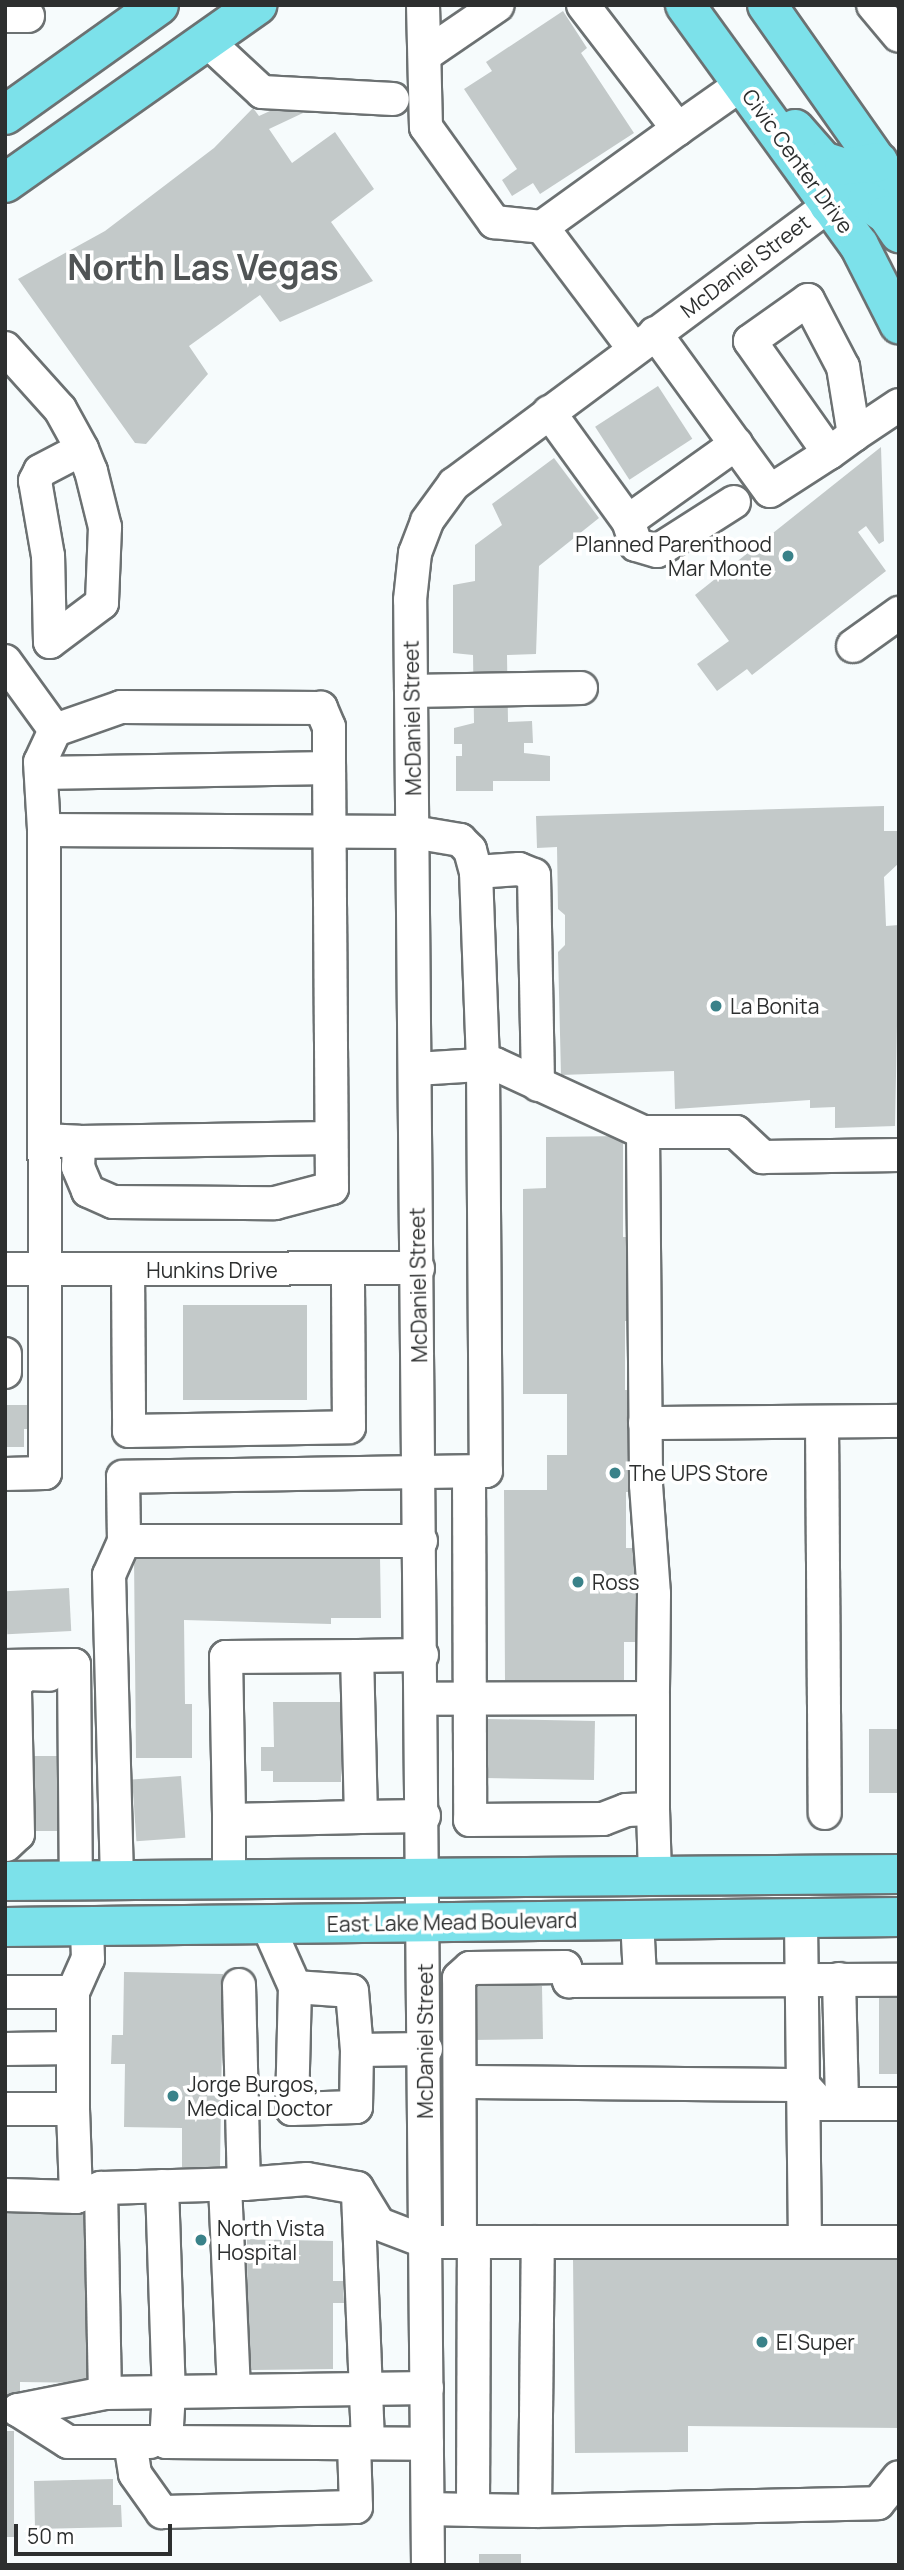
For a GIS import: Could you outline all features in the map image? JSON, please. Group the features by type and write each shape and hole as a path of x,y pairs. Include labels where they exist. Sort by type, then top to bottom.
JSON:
{"main road":[{"path":"5,116 159,5"},
{"path":"5,183 257,5"},
{"name":"Civic Center Drive","path":"685,5 859,245 899,324"},
{"path":"767,5 892,169"},
{"path":"752,98 798,130 823,161 844,168 892,169"},
{"path":"829,205 867,201 887,215 899,233"},
{"name":"East Lake Mead Boulevard","path":"6,1881 899,1874"},
{"path":"6,1881 57,1904 87,1926"},
{"name":"East Lake Mead Boulevard","path":"5,1927 899,1917"}],"street":[{"path":"423,5 426,127 494,222 542,227 678,129 752,98"},
{"path":"425,55 498,5"},
{"path":"583,5 678,129"},
{"path":"873,5 899,36"},
{"path":"207,41 262,92 393,99"},
{"name":"McDaniel Street","path":"428,2565 425,1878 410,600 415,553 427,521 454,484 829,205"},
{"path":"542,227 736,444 770,491 899,405"},
{"path":"5,348 41,382 82,449 105,527 105,597 50,642 9,666 55,730"},
{"path":"549,412 628,521 636,545 657,551 734,502"},
{"path":"628,521 736,444"},
{"path":"50,642 48,556 35,481 40,471 82,449"},
{"path":"853,646 899,613"},
{"path":"411,691 581,688"},
{"path":"5,1474 46,1473 44,830 40,762 55,730 121,707 321,708 330,727 332,1188 275,1203 113,1202 88,1191 78,1167 79,1142"},
{"path":"41,773 329,768"},
{"path":"44,830 413,832 460,840 476,872 483,1065 486,1471 123,1477 124,1541 109,1575 117,1880"},
{"path":"476,872 519,869 534,875 538,1085"},
{"path":"416,1069 495,1065 643,1132 736,1132 763,1157 899,1155"},
{"path":"643,1132 645,1423 655,1877"},
{"path":"44,1140 79,1142 331,1138"},
{"name":"Hunkins Drive","path":"5,1269 418,1268"},
{"path":"128,1270 129,1431 349,1427 348,1270"},
{"path":"5,1354 5,1372"},
{"path":"822,1422 825,1813"},
{"path":"645,1423 899,1422"},
{"path":"469,1472 470,1820 603,1819 626,1810 653,1809"},
{"path":"124,1541 421,1541"},
{"path":"229,1880 226,1657 422,1655"},
{"path":"358,1656 361,1817"},
{"path":"5,1666 74,1678"},
{"path":"6,1845 18,1834 15,1685 26,1674 74,1678"},
{"path":"74,1678 76,1881"},
{"path":"423,1699 653,1698"},
{"path":"5,1795 6,1881"},
{"path":"229,1820 424,1816"},
{"path":"801,1918 805,1979 805,2242"},
{"path":"637,1920 640,1978"},
{"path":"267,1924 295,1987 292,2109 356,2107 357,2050 352,1991 295,1987"},
{"path":"87,1926 88,1959 73,1992 73,2109 88,2192 105,2393"},
{"path":"473,2510 459,1978 470,1968 565,1967 569,1981 640,1978 899,1980"},
{"path":"839,1979 842,2104"},
{"path":"234,2391 239,1985"},
{"path":"5,1992 73,1992"},
{"path":"5,2049 73,2048"},
{"path":"357,2050 426,2049"},
{"path":"460,2082 803,2085 820,2104 899,2104"},
{"path":"5,2109 73,2109"},
{"path":"5,2195 307,2179 358,2188 379,2224 426,2242 899,2242"},
{"path":"162,2186 170,2392 166,2442"},
{"path":"130,2442 135,2474 162,2512 356,2507 366,2389 358,2188"},
{"path":"535,2511 538,2242"},
{"path":"12,2411 105,2393 427,2389"},
{"path":"12,2411 68,2442 427,2444"},
{"path":"428,2509 889,2510 899,2477"}],"building":[{"path":"563,11 587,48 581,53 634,133 540,194 533,183 512,196 502,180 517,169 464,89 492,71 486,62"},
{"path":"294,100 303,113 269,129 292,163 335,132 374,189 331,222 373,281 280,322 260,295 189,346 208,374 146,444 135,443 18,279 105,231 214,148 253,108 259,116"},
{"path":"658,386 692,439 629,480 595,427"},
{"path":"881,447 884,541 879,544 866,526 858,532 886,571 752,675 747,669 717,691 697,664 729,641 695,595"},
{"path":"554,458 599,518 539,566 536,654 507,655 508,722 532,721 533,743 524,743 524,753 550,756 550,781 493,781 493,791 456,791 456,756 462,756 462,744 454,744 454,728 474,723 473,655 453,653 453,585 475,581 475,545 502,525 492,504"},
{"path":"884,806 884,831 899,831 899,863 884,877 886,926 899,925 895,1126 835,1128 835,1107 810,1108 810,1100 675,1109 674,1071 561,1075 558,952 565,945 565,915 558,909 557,847 537,848 536,816"},
{"path":"623,1136 623,1237 636,1237 636,1321 625,1321 625,1390 636,1390 636,1492 626,1492 626,1548 638,1548 638,1642 624,1642 624,1681 505,1681 504,1490 547,1490 547,1455 567,1455 567,1394 523,1394 523,1189 546,1188 546,1137"},
{"path":"183,1305 307,1305 307,1400 183,1400"},
{"path":"5,1405 35,1405 35,1429 24,1429 24,1447 5,1447"},
{"path":"380,1557 381,1618 331,1618 331,1624 184,1620 185,1704 192,1704 192,1758 136,1758 134,1558"},
{"path":"69,1588 71,1631 7,1634 5,1591"},
{"path":"273,1702 341,1702 341,1782 273,1782 273,1771 261,1771 261,1747 274,1747"},
{"path":"487,1719 595,1721 594,1780 486,1778"},
{"path":"869,1729 899,1729 899,1793 869,1793"},
{"path":"27,1756 57,1756 57,1831 27,1831"},
{"path":"181,1776 185,1838 136,1841 132,1779"},
{"name":"Jorge Burgos, Medical Doctor","path":"124,1972 223,1974 220,2167 182,2167 182,2128 124,2127 125,2064 111,2064 112,2035 123,2035"},
{"path":"476,1980 542,1986 543,2039 471,2040"},
{"path":"879,1991 899,1991 899,2074 879,2074"},
{"path":"5,2208 97,2208 97,2383 20,2382 20,2400 5,2400"},
{"path":"247,2239 333,2241 333,2281 343,2281 344,2303 333,2303 333,2369 248,2370"},
{"path":"899,2258 899,2428 688,2426 688,2452 575,2453 573,2259"},
{"path":"5,2431 14,2431 14,2537 5,2537"},
{"path":"113,2479 113,2505 121,2505 122,2527 35,2529 34,2481"},
{"path":"479,2554 521,2554 521,2565 479,2565"}],"place":[{"name":"Planned Parenthood Mar Monte","path":"788,556"},
{"name":"La Bonita","path":"716,1006"},
{"name":"The UPS Store","path":"615,1473"},
{"name":"Ross","path":"578,1582"},
{"name":"Jorge Burgos, Medical Doctor","path":"173,2096"},
{"name":"North Vista Hospital","path":"201,2240"},
{"name":"El Super","path":"762,2342"}],"district":[{"name":"North Las Vegas","path":"203,267"}]}
